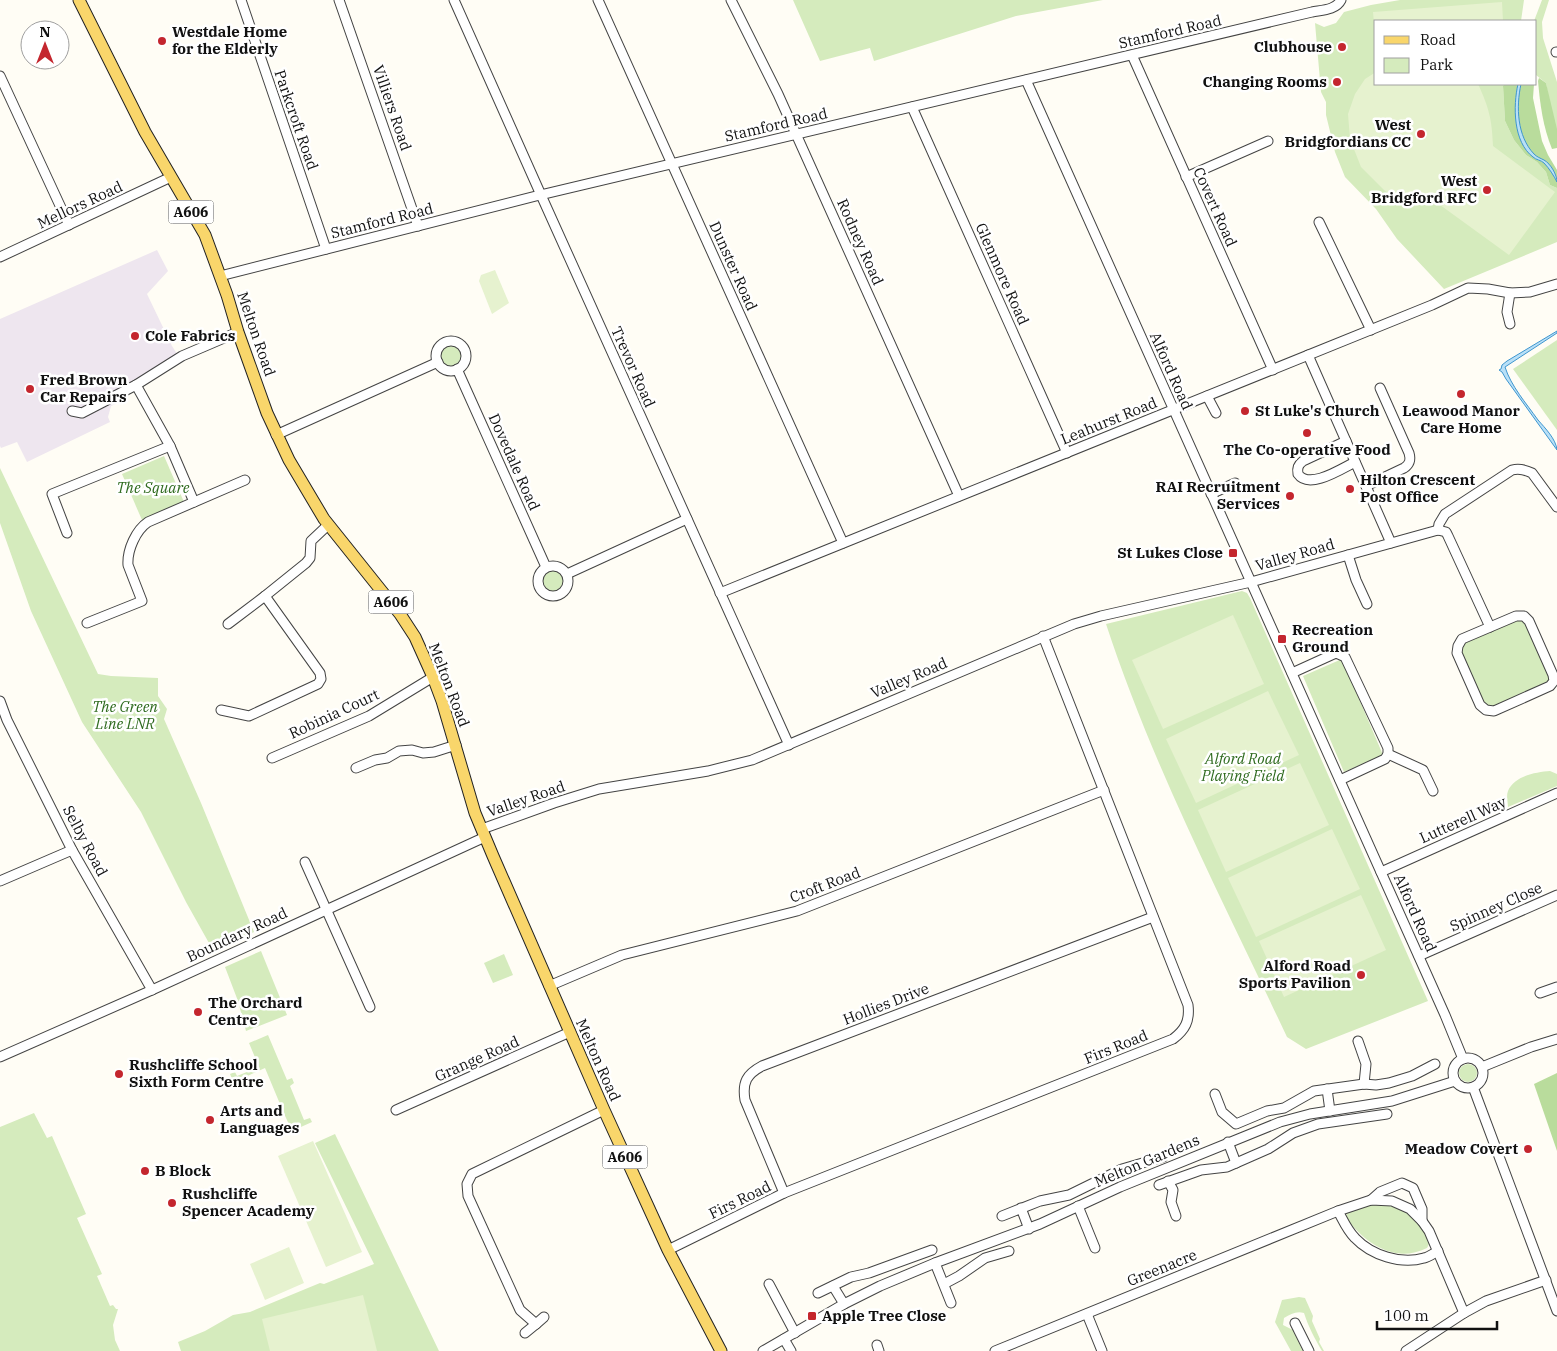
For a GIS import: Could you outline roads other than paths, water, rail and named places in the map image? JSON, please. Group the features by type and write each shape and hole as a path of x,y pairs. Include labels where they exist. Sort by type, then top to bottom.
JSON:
{"main road":[{"name":"Melton Road","path":"79,0 142,125 205,235 276,435 328,525 400,614 415,637 433,677 456,746 475,813 483,833 604,1110 668,1250 720,1351"}],"street":[{"name":"Parkcroft Road","path":"241,0 326,249"},
{"name":"Villiers Road","path":"339,0 418,226"},
{"name":"Trevor Road","path":"454,0 789,745"},
{"name":"Dunster Road","path":"598,0 843,544"},
{"name":"Rodney Road","path":"731,0 797,135 959,496"},
{"name":"Stamford Road","path":"220,276 541,195 1335,7 1340,2"},
{"name":"Covert Road","path":"1132,55 1273,370"},
{"path":"0,76 69,225"},
{"name":"Alford Road","path":"1026,80 1419,956 1462,1059"},
{"name":"Glenmore Road","path":"912,107 1067,453"},
{"path":"1186,177 1268,141"},
{"name":"Mellors Road","path":"0,257 171,177"},
{"path":"1319,222 1371,330"},
{"name":"Leahurst Road","path":"720,593 1308,356 1432,305 1468,288 1510,293 1530,292 1557,284"},
{"path":"1510,293 1503,312 1510,324"},
{"path":"72,412 82,413 100,408 182,356 238,332"},
{"path":"454,341 462,346 466,354 464,363 457,369 448,370 440,366 436,358 438,348 445,342 454,341"},
{"path":"1308,356 1391,543"},
{"path":"276,435 438,362"},
{"name":"Dovedale Road","path":"457,369 546,567"},
{"path":"136,385 170,446 194,502"},
{"path":"1366,486 1404,468 1409,464 1410,460 1409,453 1380,388"},
{"path":"1207,396 1216,413"},
{"path":"1346,441 1303,461 1299,464 1298,474 1304,480 1312,481 1355,462"},
{"path":"67,533 52,494 170,446"},
{"path":"1490,627 1446,532 1438,530 1439,524 1445,514 1512,470 1517,469 1527,470 1532,473 1557,507"},
{"path":"87,623 142,601 128,565 139,530 148,522 245,480"},
{"path":"1211,494 1235,483"},
{"path":"51,521 60,516"},
{"path":"566,574 687,519"},
{"path":"228,624 306,563 310,558 311,541 328,525"},
{"name":"Valley Road","path":"483,833 554,803 600,789 708,771 752,760 1074,624 1101,616 1251,582 1438,530"},
{"name":"Valley Road","path":"1348,555 1356,580 1367,604"},
{"path":"546,567 560,567 566,574 568,584 564,592 555,596 541,592 537,583 539,574 546,567"},
{"path":"221,710 249,716 318,684 321,679 320,673 265,596"},
{"path":"1516,616 1524,616 1529,621 1553,675 1554,681 1550,686 1494,711 1486,710 1480,705 1461,662 1458,646 1462,640 1490,627 1516,616"},
{"name":"Firs Road","path":"668,1250 784,1193 1173,1039 1184,1029 1188,1020 1188,1005 1043,636"},
{"path":"1292,673 1336,653 1345,657 1388,748 1388,754 1385,759 1340,780"},
{"name":"Robinia Court","path":"272,758 369,716 433,677"},
{"name":"Selby Road","path":"0,701 7,720 72,850 152,990"},
{"path":"355,768 375,760 387,758 399,751 412,750 423,754 456,746"},
{"path":"1388,754 1423,770 1433,791"},
{"name":"Croft Road","path":"549,986 622,955 797,911 1104,790"},
{"name":"Lutterell Way","path":"1381,872 1557,793"},
{"name":"Boundary Road","path":"0,1057 152,990 325,910 483,833"},
{"path":"0,881 72,850"},
{"path":"305,862 370,1007"},
{"name":"Spinney Close","path":"1419,956 1557,895"},
{"name":"Hollies Drive","path":"784,1193 745,1100 746,1081 752,1071 1153,917"},
{"path":"1540,993 1557,988"},
{"name":"Grange Road","path":"396,1110 570,1032"},
{"path":"1482,1067 1557,1038"},
{"path":"1358,1041 1366,1064 1364,1084"},
{"path":"1470,1058 1477,1061 1482,1067 1482,1079 1474,1087 1463,1088 1455,1081 1452,1075 1453,1068 1462,1059 1470,1058"},
{"path":"1215,1094 1222,1112 1236,1124 1267,1112 1284,1108 1314,1091 1364,1084 1389,1083 1412,1076 1435,1064"},
{"name":"Melton Gardens","path":"763,1351 844,1304 880,1286 935,1263 1030,1229 1120,1187 1228,1142 1280,1122 1310,1114 1392,1101 1455,1081"},
{"path":"1474,1087 1557,1311"},
{"path":"1327,1088 1330,1111"},
{"path":"536,1324 520,1310 468,1196 467,1184 472,1174 604,1110"},
{"name":"Melton Gardens","path":"1176,1216 1170,1202 1173,1190 1163,1183 1201,1170 1236,1163 1268,1149 1292,1133 1318,1124 1387,1114"},
{"path":"1228,1142 1236,1163"},
{"name":"Melton Gardens","path":"1002,1216 1040,1201 1069,1195 1122,1169 1163,1157"},
{"name":"Greenacre","path":"1371,1200 1380,1192 1402,1183 1414,1188 1422,1209 1422,1221"},
{"name":"Greenacre","path":"995,1351 1338,1211 1371,1200 1392,1201 1410,1209 1422,1221 1430,1231 1464,1313"},
{"path":"1078,1206 1095,1248"},
{"path":"1021,1208 1030,1229"},
{"path":"1338,1211 1354,1237 1368,1249 1387,1257 1405,1260 1424,1258 1438,1251"},
{"path":"818,1293 851,1277 869,1273 932,1250"},
{"path":"944,1284 985,1258 1009,1251"},
{"path":"935,1263 951,1303"},
{"path":"1406,1351 1486,1301 1546,1280"},
{"path":"769,1284 795,1333"},
{"path":"833,1286 844,1304"},
{"path":"1087,1314 1102,1351"},
{"path":"525,1333 544,1317"},
{"path":"1295,1323 1309,1351"},
{"path":"784,1339 791,1351"}],"water":[{"path":"1518,85 1521,85 1518,112 1524,139 1534,154 1547,162 1551,167 1557,182 1546,165 1533,157 1526,150 1522,142 1516,123"},
{"path":"1557,331 1557,333 1505,367 1519,394 1547,430 1557,450 1499,370 1507,361"}],"place":[{"name":"Westdale Home for the Elderly","path":"162,41"},
{"name":"Clubhouse","path":"1342,47"},
{"name":"Changing Rooms","path":"1337,82"},
{"name":"West Bridgfordians CC","path":"1421,134"},
{"name":"West Bridgford RFC","path":"1487,190"},
{"name":"Cole Fabrics","path":"135,336"},
{"name":"Fred Brown Car Repairs","path":"30,389"},
{"name":"Leawood Manor Care Home","path":"1461,394"},
{"name":"St Luke's Church","path":"1245,411"},
{"name":"The Co-operative Food","path":"1307,433"},
{"name":"Hilton Crescent Post Office","path":"1350,489"},
{"name":"RAI Recruitment Services","path":"1290,496"},
{"name":"St Lukes Close","path":"1233,553"},
{"name":"Recreation Ground","path":"1282,639"},
{"name":"Alford Road Sports Pavilion","path":"1361,975"},
{"name":"The Orchard Centre","path":"198,1012"},
{"name":"Rushcliffe School Sixth Form Centre","path":"119,1074"},
{"name":"Arts and Languages","path":"210,1120"},
{"name":"Meadow Covert","path":"1528,1149"},
{"name":"B Block","path":"145,1171"},
{"name":"Rushcliffe Spencer Academy","path":"172,1203"},
{"name":"Apple Tree Close","path":"812,1316"}],"park label":[{"name":"The Square","path":"153,488"},
{"name":"The Green Line LNR","path":"125,716"},
{"name":"Alford Road Playing Field","path":"1243,768"}]}
